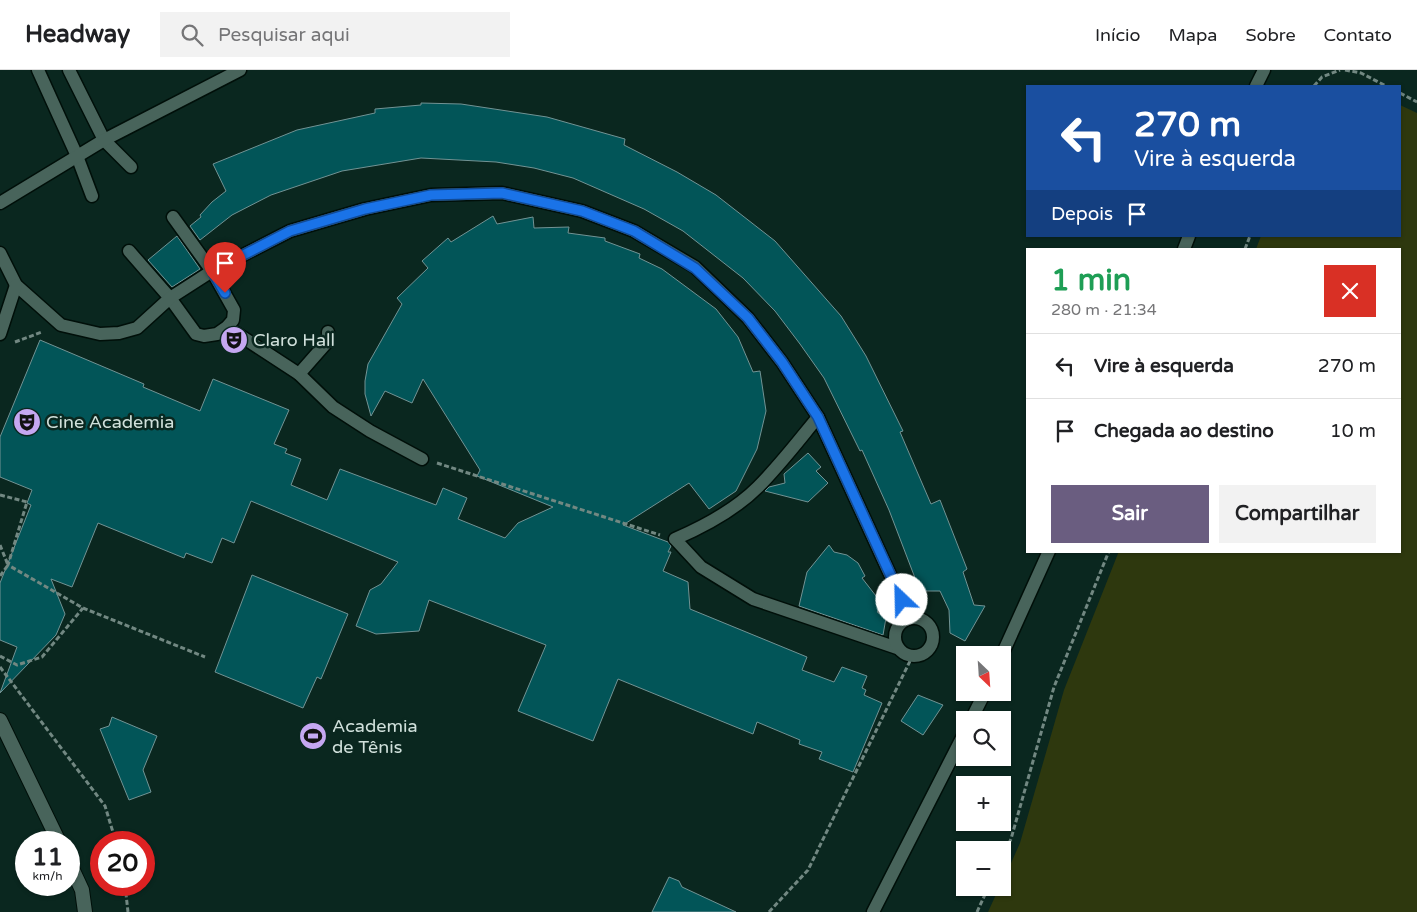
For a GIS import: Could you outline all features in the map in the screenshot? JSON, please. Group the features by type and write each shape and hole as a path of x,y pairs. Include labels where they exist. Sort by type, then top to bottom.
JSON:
{"street":[{"path":"0,720 54,831"},
{"path":"80,886 85,912"}],"lane":[{"path":"38,70 77,156 92,196"},
{"path":"69,70 104,140 131,167"},
{"path":"0,203 104,140 240,70"},
{"path":"1256,85 1264,70"},
{"path":"0,253 16,285 61,325 100,334 119,333 137,328 170,298 212,271 290,231 365,209 431,195 502,193 582,211 634,231 695,268 748,318 782,362 818,417 910,618"},
{"path":"130,251 170,298 196,334 204,336 217,334 227,327 233,320 234,310 212,271 173,217"},
{"path":"0,334 16,285"},
{"path":"227,327 299,374 333,407 370,431 422,459"},
{"path":"299,374 328,341 328,332"},
{"path":"818,417 758,487 734,507 704,527 674,539 701,567 753,599 897,648 904,654 913,656 922,654 933,640 932,631 927,623 919,618 910,618 899,624 894,635 897,648"},
{"path":"1006,646 1047,553"},
{"path":"873,912 956,750"}],"path":[{"path":"1315,85 1322,77 1340,70"},
{"path":"1345,70 1361,73 1384,85"},
{"path":"1401,94 1417,102"},
{"path":"9,344 61,325"},
{"path":"422,459 674,539"},
{"path":"0,495 27,502 8,565 0,576"},
{"path":"0,545 8,565 83,608 205,657"},
{"path":"1010,841 1054,687 1107,553"},
{"path":"0,656 17,665 42,657 83,608"},
{"path":"769,912 808,870 913,656"},
{"path":"0,667 105,806 113,831"},
{"path":"126,896 128,912"},
{"path":"977,912 984,896"}],"green space":[{"path":"1401,105 1417,113 1417,912 988,912 995,896 1011,896 1011,863 1020,843 1064,690 1118,553 1401,553 1401,248 1256,248 1261,237 1401,237"}],"building":[{"path":"421,103 461,104 547,117 625,139 624,145 677,172 716,195 775,241 841,316 866,356 903,431 900,432 931,504 940,500 967,569 963,572 974,605 985,606 965,641 950,633 949,610 940,591 920,591 889,510 862,450 860,451 824,378 800,344 775,311 743,278 683,231 644,209 573,178 534,168 496,162 421,158 342,171 271,195 232,215 200,240 190,226 201,217 200,215 212,202 226,191 213,164 297,130 375,113 375,109 421,105"},
{"path":"493,216 497,224 533,217 534,228 569,227 568,233 605,238 605,241 640,254 639,258 662,269 716,309 738,337 753,372 760,371 766,411 757,449 736,491 709,509 689,483 623,525 668,542 671,546 668,552 671,552 663,571 688,582 690,609 807,657 802,670 834,682 842,667 867,676 862,688 866,690 864,695 882,703 853,772 819,759 822,752 799,744 800,740 757,722 753,734 618,679 593,741 518,711 546,645 429,600 419,631 376,634 356,626 370,590 381,584 398,562 251,501 234,543 222,538 212,563 186,553 184,558 98,523 72,587 51,579 65,614 56,635 0,693 17,647 0,640 0,583 31,505 27,503 32,490 0,477 0,437 40,340 144,384 143,387 200,411 213,379 289,410 274,444 287,449 285,453 301,459 291,485 327,500 340,469 436,505 443,488 467,498 458,519 505,538 518,523 553,507 477,476 480,470 423,379 412,403 385,391 371,416 365,394 368,364 402,304 397,298 428,268 422,261 448,238 451,242"},
{"path":"177,236 200,269 172,287 148,260"},
{"path":"808,453 821,467 816,471 828,483 808,502 765,491 769,487 785,483 784,474"},
{"path":"829,545 834,552 847,555 858,563 865,576 862,578 883,605 877,612 886,618 883,635 799,606 807,572"},
{"path":"252,575 348,614 321,679 317,677 303,708 215,672"},
{"path":"918,695 943,705 923,735 901,721"},
{"path":"112,717 157,736 143,770 151,792 129,800 100,729 109,726"},
{"path":"669,877 679,881 682,887 736,912 652,912"}],"place":[{"name":"Claro Hall","path":"234,340"},
{"name":"Cine Academia","path":"27,422"},
{"name":"Academia de Tênis","path":"313,736"}],"route":[{"path":"225,293 212,271 290,231 365,209 431,195 502,193 582,211 634,231 695,268 748,318 782,362 818,417 902,600"}]}
